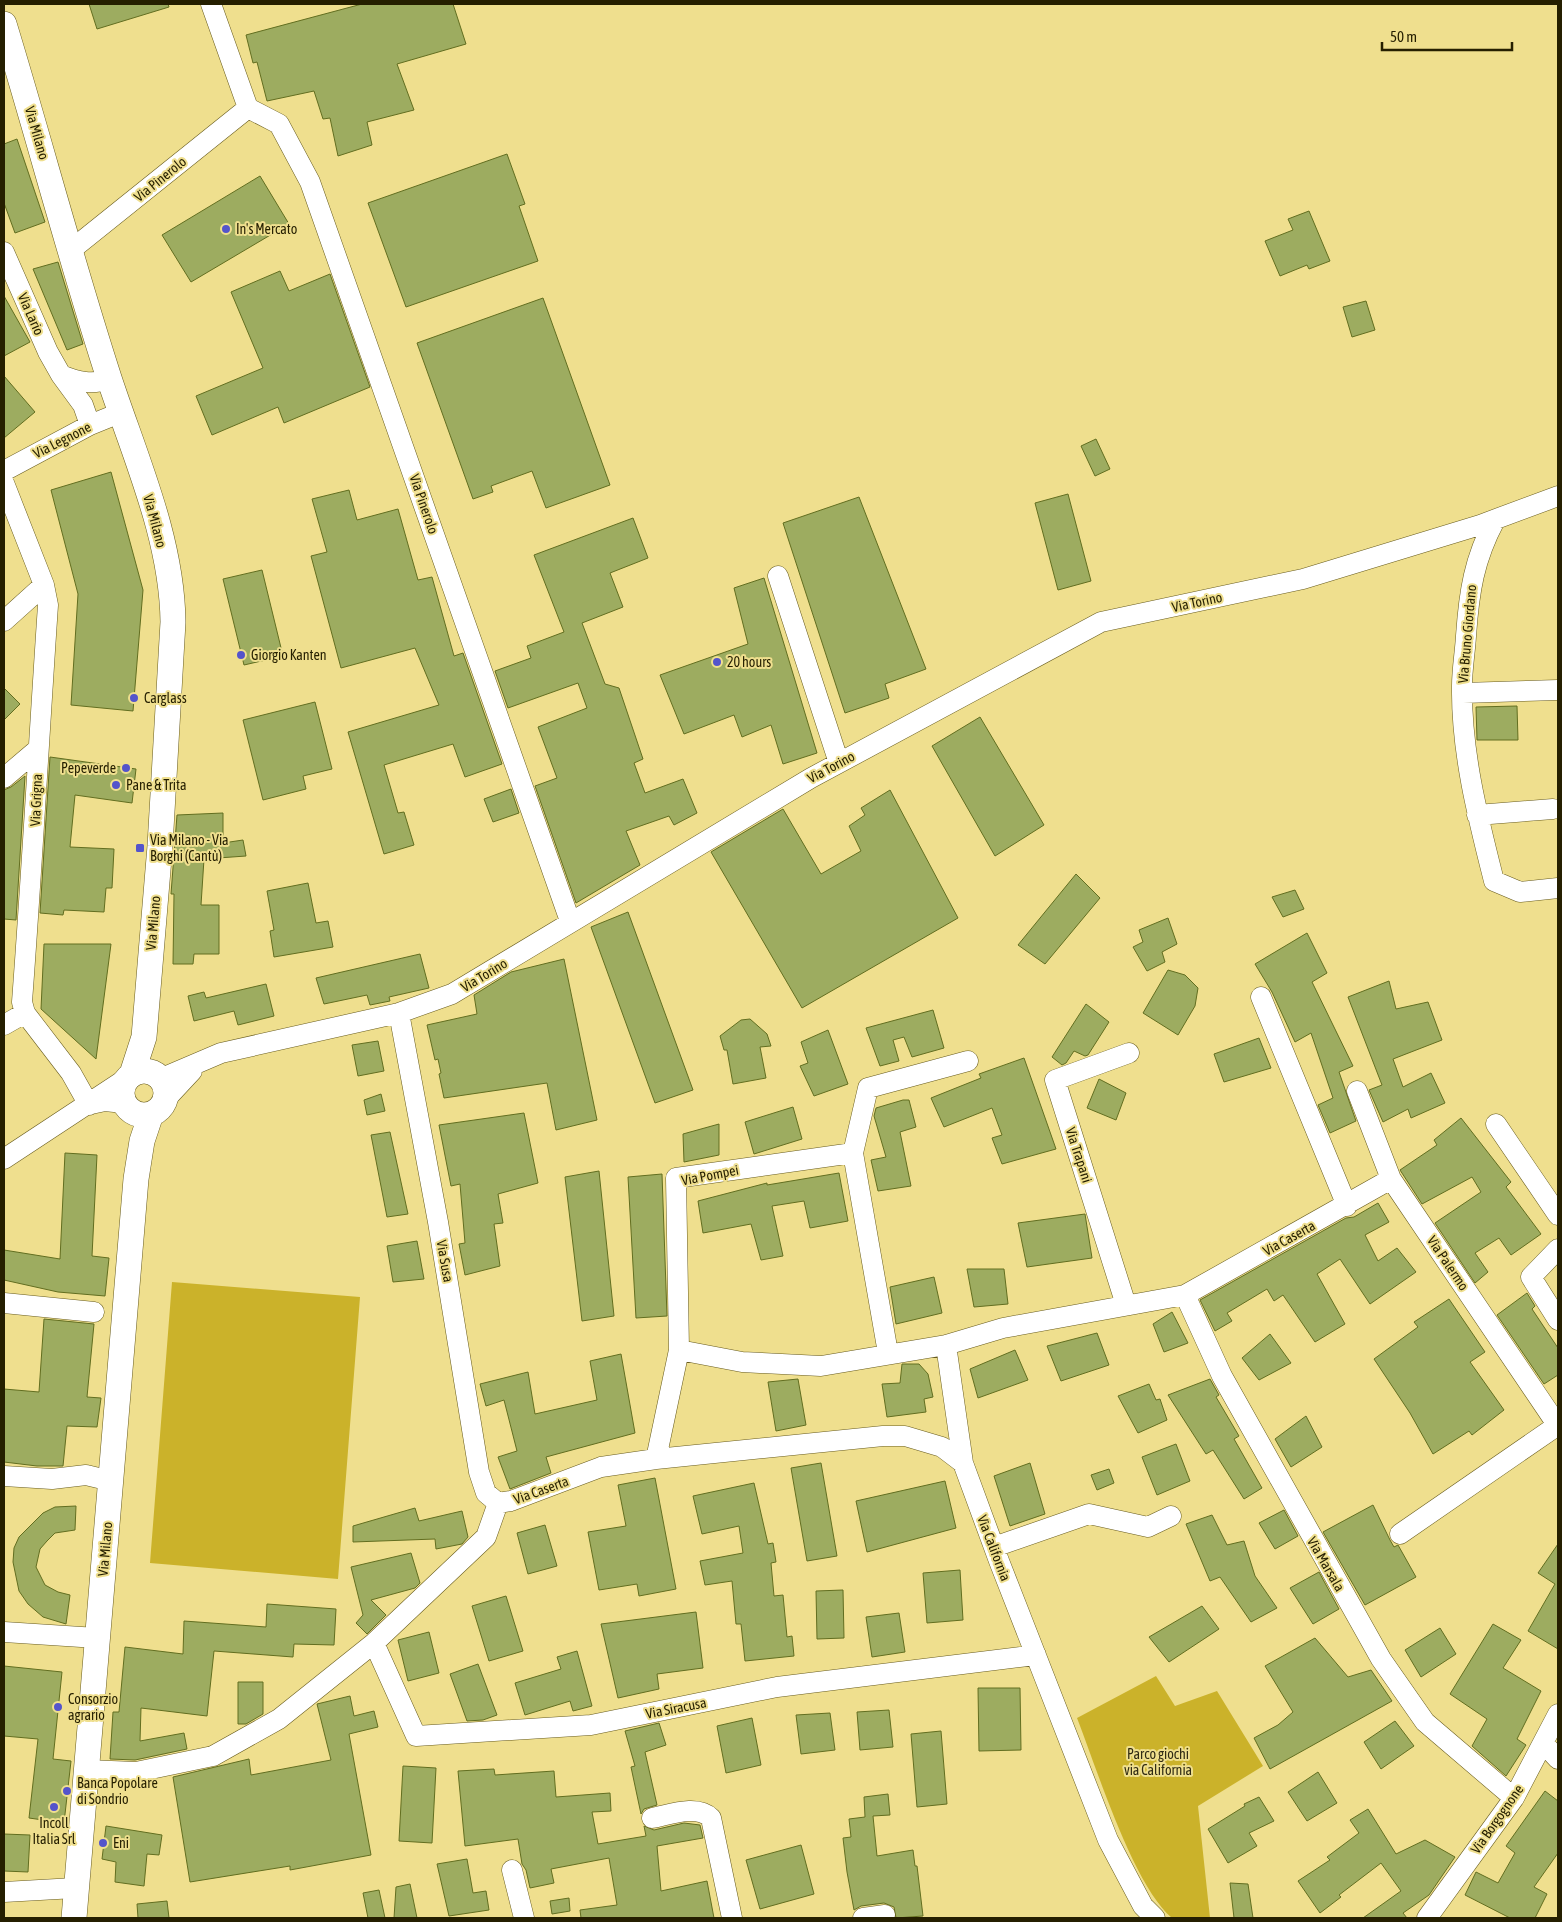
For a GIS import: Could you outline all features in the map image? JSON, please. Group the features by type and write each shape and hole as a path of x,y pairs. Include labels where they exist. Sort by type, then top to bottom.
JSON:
{"main road":[{"name":"Via Milano","path":"4,24 8,56 155,516 171,589 172,607 160,846 144,1037 142,1141 136,1179 75,1888 74,1918"}],"street":[{"path":"211,4 248,108"},
{"name":"Via Pinerolo","path":"71,250 248,108 279,124 310,182 570,921"},
{"name":"Via Lario","path":"4,252 48,352 83,405 90,425"},
{"path":"62,375 84,383 99,383 110,379"},
{"name":"Via Legnone","path":"4,471 90,425 122,412"},
{"name":"Via Grigna","path":"4,483 44,584 48,605 38,749 35,841 22,1002 25,1013"},
{"name":"Via Torino","path":"4,1159 89,1105 182,1080 205,1060 241,1048 400,1013 437,1000 467,986 570,921 839,763 1101,622 1303,579 1488,522 1558,496"},
{"name":"Via Bruno Giordano","path":"1488,522 1470,584 1462,693 1467,753 1477,815 1494,881 1520,892 1558,888"},
{"path":"778,576 839,763"},
{"path":"4,621 44,584"},
{"name":"Via Bruno Giordano","path":"1462,693 1558,690"},
{"path":"4,778 38,749"},
{"path":"1477,815 1553,809"},
{"path":"1261,997 1347,1206"},
{"path":"4,1025 25,1013 71,1073 89,1105"},
{"name":"Via Susa","path":"400,1013 438,1222 479,1472 486,1493 498,1503"},
{"name":"Via Trapani","path":"1126,1305 1055,1080 1129,1053"},
{"path":"888,1353 853,1154 868,1088 968,1061"},
{"name":"Via Palermo","path":"1357,1091 1391,1180 1558,1425"},
{"path":"1496,1124 1558,1215"},
{"name":"Via Pompei","path":"679,1350 676,1178 853,1154"},
{"name":"Via Caserta","path":"1126,1305 1185,1295 1391,1180"},
{"path":"1558,1249 1531,1278 1558,1320"},
{"name":"Via Marsala","path":"1185,1295 1222,1376 1381,1659 1425,1722 1514,1798"},
{"path":"4,1303 94,1312"},
{"path":"963,1463 942,1447 905,1436 883,1436 656,1459 679,1350 742,1362 821,1366 888,1353 946,1345 1003,1328 1126,1305"},
{"path":"946,1345 963,1463"},
{"path":"1400,1534 1558,1425"},
{"name":"Via Caserta","path":"86,1770 136,1772 213,1756 279,1719 374,1643 486,1537 498,1503 511,1501 601,1467 656,1459"},
{"name":"Via California","path":"963,1463 1108,1840 1143,1906 1155,1918"},
{"path":"4,1476 52,1479 86,1475 110,1481"},
{"path":"994,1547 1090,1514 1148,1527 1171,1516"},
{"path":"4,1632 97,1638"},
{"name":"Via Siracusa","path":"374,1643 416,1736 591,1725 776,1687 1036,1655"},
{"name":"Via Borgognone","path":"1426,1918 1514,1798 1544,1744 1558,1714"},
{"path":"1544,1744 1558,1759"},
{"path":"652,1818 698,1810 706,1813 711,1818 732,1918"},
{"path":"512,1870 524,1918"},
{"path":"4,1892 75,1888"},
{"path":"863,1918 885,1915"}],"green space":[{"path":"172,1282 360,1297 338,1579 150,1563"},
{"name":"Parco giochi via California","path":"1156,1676 1175,1706 1217,1691 1263,1766 1198,1806 1210,1918 1172,1918 1158,1902 1130,1854 1117,1825 1077,1718"}],"building":[{"path":"89,4 168,4 169,7 97,29"},
{"path":"362,4 453,4 466,44 397,64 414,110 367,122 372,145 338,156 330,118 323,119 314,91 267,101 257,62 253,63 246,35"},
{"path":"17,139 45,222 15,233 4,203 4,144"},
{"path":"507,154 525,204 519,206 538,261 406,307 368,203"},
{"name":"In's Mercato","path":"260,176 289,224 191,282 162,235"},
{"path":"1309,211 1330,261 1309,269 1307,265 1280,276 1265,241 1293,230 1288,219"},
{"path":"58,262 83,344 67,350 33,269"},
{"path":"280,271 289,291 330,274 370,387 284,423 278,407 212,435 196,396 263,368 231,292"},
{"path":"4,296 30,342 4,356"},
{"path":"543,298 610,485 546,508 532,471 491,486 493,492 473,499 417,343"},
{"path":"1366,301 1375,330 1352,337 1343,307"},
{"path":"4,376 35,412 4,438"},
{"path":"1096,439 1110,469 1095,476 1081,446"},
{"path":"111,472 143,590 133,711 71,705 78,594 51,490"},
{"path":"349,490 357,520 398,509 418,580 432,577 454,656 463,653 502,764 465,777 453,744 384,765 398,813 404,812 414,845 384,854 348,732 439,705 415,648 341,668 311,556 327,552 312,499"},
{"path":"1068,494 1091,581 1058,590 1035,503"},
{"path":"859,497 926,669 885,684 889,698 845,713 783,523"},
{"path":"633,518 648,558 610,573 623,607 582,623 605,684 619,688 643,759 634,763 645,793 683,779 697,813 674,825 669,816 626,831 640,865 576,903 535,786 557,778 538,727 587,708 578,683 508,708 495,671 531,658 527,646 564,632 534,555"},
{"path":"262,570 283,656 244,665 223,579"},
{"name":"20 hours","path":"764,578 817,753 783,764 771,725 742,737 734,715 684,734 660,675 748,644 734,588"},
{"path":"4,688 20,704 4,720"},
{"path":"315,702 332,769 303,776 306,789 263,800 243,720"},
{"path":"1517,706 1518,740 1477,740 1476,707"},
{"path":"980,717 1044,825 995,856 932,746"},
{"path":"50,757 136,769 132,803 75,795 70,847 114,849 112,888 106,888 104,912 64,910 63,915 40,913"},
{"path":"25,776 16,920 4,919 4,790"},
{"path":"511,789 519,813 493,822 484,799"},
{"path":"890,790 958,918 802,1008 711,852 783,809 821,874 861,851 849,826 865,815 861,808"},
{"path":"223,813 223,843 243,840 246,856 204,859 201,905 219,905 219,954 194,954 193,964 173,964 174,894 171,894 177,815"},
{"path":"1076,874 1100,898 1045,964 1018,945"},
{"path":"308,883 316,923 328,921 333,947 274,957 270,931 274,930 267,891"},
{"path":"1295,890 1304,909 1283,917 1272,897"},
{"path":"628,912 693,1090 655,1103 591,927"},
{"path":"1168,918 1177,944 1162,952 1165,962 1147,971 1133,947 1143,942 1139,930"},
{"path":"1307,933 1327,973 1312,982 1353,1066 1339,1072 1356,1121 1330,1133 1318,1105 1333,1098 1311,1033 1295,1042 1272,992 1255,964"},
{"path":"44,944 111,944 96,1059 41,1009"},
{"path":"420,954 429,988 389,997 390,1001 370,1005 367,995 324,1004 316,978"},
{"path":"564,959 597,1120 556,1130 547,1083 444,1098 438,1059 435,1060 427,1025 477,1014 474,995 511,972"},
{"path":"1168,970 1185,975 1198,988 1195,1006 1178,1035 1143,1013"},
{"path":"1389,981 1396,1009 1428,1002 1442,1040 1393,1059 1403,1087 1431,1073 1445,1103 1411,1118 1408,1109 1383,1122 1369,1090 1382,1085 1348,997"},
{"path":"266,984 274,1016 238,1025 234,1011 194,1021 188,996 204,992 206,998"},
{"path":"1086,1004 1109,1022 1088,1055 1085,1056 1074,1051 1066,1063 1062,1065 1052,1057"},
{"path":"933,1010 944,1048 912,1057 904,1037 893,1040 899,1061 880,1066 866,1028"},
{"path":"750,1019 767,1034 771,1046 760,1047 766,1078 733,1084 727,1050 724,1050 720,1036 741,1020"},
{"path":"828,1030 848,1084 814,1096 800,1066 808,1063 801,1042"},
{"path":"1259,1038 1271,1068 1224,1082 1214,1054"},
{"path":"378,1041 384,1071 358,1076 352,1045"},
{"path":"1024,1058 1056,1149 1002,1164 992,1138 1002,1135 992,1108 944,1127 931,1098 981,1078 979,1074"},
{"path":"1099,1079 1126,1093 1116,1120 1087,1108"},
{"path":"381,1094 385,1111 367,1115 364,1100"},
{"path":"909,1100 916,1127 900,1132 911,1186 878,1191 871,1160 886,1157 874,1116 876,1108"},
{"path":"793,1107 802,1139 754,1154 745,1122"},
{"path":"524,1113 538,1183 498,1194 503,1223 494,1224 500,1266 465,1275 459,1244 465,1243 460,1184 451,1186 439,1125"},
{"path":"1461,1118 1511,1182 1506,1187 1541,1234 1511,1255 1499,1238 1475,1253 1488,1272 1475,1283 1435,1223 1481,1192 1472,1177 1422,1204 1400,1170 1437,1145 1434,1140"},
{"path":"719,1124 719,1155 684,1162 683,1134"},
{"path":"390,1132 408,1214 387,1217 371,1135"},
{"path":"65,1153 97,1155 92,1256 109,1258 105,1296 58,1292 4,1280 4,1250 60,1259"},
{"path":"599,1171 614,1316 582,1321 565,1177"},
{"path":"839,1173 848,1221 810,1228 804,1201 772,1206 783,1256 761,1260 751,1224 703,1233 698,1201 767,1183 767,1185"},
{"path":"662,1174 667,1316 636,1318 628,1177"},
{"path":"1378,1203 1389,1222 1365,1235 1378,1261 1397,1248 1416,1272 1370,1304 1340,1259 1317,1274 1345,1324 1315,1342 1283,1295 1274,1301 1267,1289 1227,1313 1232,1321 1215,1331 1200,1300 1346,1218 1354,1217"},
{"path":"1085,1214 1092,1258 1027,1267 1018,1223"},
{"path":"417,1241 424,1279 393,1282 387,1246"},
{"path":"967,1269 1004,1269 1008,1304 974,1307"},
{"path":"934,1277 942,1313 896,1324 890,1287"},
{"path":"1527,1293 1535,1306 1532,1309 1558,1348 1558,1375 1544,1384 1497,1315"},
{"path":"1449,1299 1485,1352 1470,1362 1504,1410 1472,1435 1469,1431 1433,1454 1410,1413 1374,1359 1418,1327 1414,1322"},
{"path":"1172,1312 1188,1343 1164,1352 1153,1324"},
{"path":"44,1319 94,1324 87,1397 101,1398 97,1427 67,1426 63,1466 37,1466 4,1462 4,1389 39,1392"},
{"path":"1097,1333 1109,1365 1061,1381 1047,1346"},
{"path":"1270,1334 1291,1363 1259,1380 1242,1358"},
{"path":"1015,1350 1028,1380 978,1398 970,1369"},
{"path":"621,1354 635,1433 546,1457 551,1473 510,1489 498,1457 517,1451 504,1400 486,1406 480,1384 528,1372 535,1414 597,1400 590,1361"},
{"path":"902,1364 919,1364 928,1374 933,1397 924,1399 926,1412 887,1417 882,1384 900,1383"},
{"path":"798,1379 806,1425 776,1431 768,1382"},
{"path":"1210,1379 1219,1395 1216,1397 1239,1436 1234,1439 1262,1488 1244,1499 1213,1450 1206,1454 1168,1395"},
{"path":"1149,1384 1156,1400 1160,1399 1167,1420 1138,1433 1118,1396"},
{"path":"1306,1416 1322,1447 1291,1467 1275,1439"},
{"path":"1176,1444 1190,1481 1157,1495 1142,1457"},
{"path":"821,1463 837,1556 807,1561 791,1468"},
{"path":"1030,1463 1045,1514 1010,1526 994,1476"},
{"path":"1109,1469 1114,1483 1097,1490 1091,1475"},
{"path":"655,1478 676,1589 639,1596 637,1584 599,1590 588,1532 626,1526 618,1485"},
{"path":"945,1481 956,1528 867,1552 856,1501"},
{"path":"754,1483 768,1544 773,1543 776,1562 771,1563 774,1596 783,1595 787,1637 792,1636 794,1656 745,1661 741,1624 736,1624 732,1581 705,1585 700,1561 743,1553 739,1526 702,1534 693,1496"},
{"path":"1373,1505 1394,1547 1398,1545 1416,1577 1365,1605 1323,1532"},
{"path":"76,1506 75,1530 55,1533 40,1549 36,1567 45,1585 58,1592 70,1595 66,1624 43,1617 28,1604 19,1591 13,1562 14,1548 19,1537 43,1513 55,1507"},
{"path":"415,1508 419,1521 462,1511 468,1537 462,1544 436,1549 435,1539 353,1542 353,1526"},
{"path":"1284,1510 1298,1536 1275,1549 1259,1523"},
{"path":"1212,1515 1227,1545 1244,1541 1255,1576 1277,1608 1251,1622 1220,1577 1210,1581 1186,1524"},
{"path":"545,1525 557,1566 528,1574 517,1533"},
{"path":"1558,1544 1558,1649 1528,1631 1555,1584 1538,1573"},
{"path":"411,1553 420,1583 415,1588 371,1600 386,1615 367,1634 356,1623 363,1615 351,1567"},
{"path":"960,1570 963,1620 927,1623 923,1573"},
{"path":"1319,1572 1339,1609 1313,1624 1290,1588"},
{"path":"843,1590 844,1638 817,1639 816,1591"},
{"path":"506,1596 523,1651 489,1661 472,1606"},
{"path":"267,1604 336,1609 334,1645 294,1644 293,1657 214,1651 207,1716 141,1708 140,1741 184,1733 187,1749 135,1760 110,1759 113,1712 119,1712 125,1647 183,1654 184,1621 266,1627"},
{"path":"1202,1606 1219,1629 1169,1662 1149,1637"},
{"path":"696,1612 703,1668 657,1674 659,1689 618,1698 601,1624"},
{"path":"899,1613 905,1652 872,1657 866,1617"},
{"path":"1493,1624 1521,1640 1503,1668 1541,1691 1517,1739 1526,1745 1506,1776 1472,1746 1487,1719 1450,1694"},
{"path":"1440,1628 1456,1654 1421,1677 1405,1650"},
{"path":"429,1632 439,1673 408,1681 398,1640"},
{"path":"1315,1638 1348,1677 1371,1670 1392,1701 1270,1769 1254,1738 1278,1725 1293,1712 1265,1666"},
{"path":"577,1651 592,1706 573,1711 570,1701 525,1715 515,1683 561,1669 557,1657"},
{"path":"478,1664 497,1715 483,1720 467,1721 450,1674"},
{"path":"4,1666 62,1672 53,1759 71,1761 64,1823 29,1818 38,1739 4,1736"},
{"path":"238,1682 263,1682 263,1714 246,1724 238,1724"},
{"path":"978,1688 1020,1688 1021,1750 979,1751"},
{"path":"350,1696 354,1716 374,1711 378,1727 349,1734 371,1855 290,1870 290,1866 190,1882 173,1777 249,1759 251,1775 331,1760 317,1704"},
{"path":"889,1710 893,1747 860,1750 857,1712"},
{"path":"830,1713 835,1750 801,1754 796,1715"},
{"path":"752,1718 761,1765 726,1773 717,1726"},
{"path":"1395,1721 1414,1746 1381,1769 1364,1742"},
{"path":"659,1723 666,1745 645,1752 657,1805 644,1809 641,1814 631,1767 635,1766 625,1731"},
{"path":"941,1731 947,1804 917,1807 911,1734"},
{"path":"403,1766 436,1768 432,1843 399,1841"},
{"path":"494,1769 495,1775 554,1771 556,1797 610,1793 611,1811 592,1812 598,1844 646,1836 644,1826 654,1830 684,1823 700,1825 703,1838 657,1846 661,1891 707,1881 714,1918 581,1918 580,1910 617,1905 609,1858 551,1869 554,1883 530,1888 526,1870 522,1864 518,1839 465,1846 458,1771"},
{"path":"1318,1772 1337,1803 1307,1821 1288,1792"},
{"path":"1545,1791 1558,1801 1558,1853 1534,1887 1547,1894 1535,1918 1510,1918 1465,1895 1476,1872 1498,1883 1515,1853 1506,1846"},
{"path":"888,1794 890,1815 873,1816 877,1856 913,1850 915,1866 917,1866 923,1916 896,1918 894,1907 884,1903 861,1906 854,1910 843,1838 851,1837 849,1819 865,1817 864,1797"},
{"path":"1259,1797 1274,1821 1249,1833 1257,1846 1228,1863 1208,1829 1245,1806 1244,1804"},
{"path":"1368,1809 1396,1854 1425,1840 1455,1857 1429,1895 1403,1913 1407,1918 1363,1918 1401,1891 1381,1863 1339,1895 1341,1897 1320,1913 1298,1881 1330,1860 1327,1857 1359,1833 1350,1820"},
{"path":"106,1826 162,1835 159,1855 147,1854 144,1886 115,1882 116,1862 102,1859"},
{"path":"4,1834 30,1835 28,1872 4,1871"},
{"path":"801,1845 814,1894 760,1909 746,1860"},
{"path":"467,1859 473,1893 486,1891 489,1910 449,1916 437,1864"},
{"path":"1230,1883 1248,1884 1253,1918 1234,1918"},
{"path":"410,1884 417,1918 394,1918 396,1887"},
{"path":"379,1890 385,1918 368,1918 363,1893"},
{"path":"569,1898 570,1911 552,1914 550,1901"},
{"path":"167,1901 169,1918 138,1918 137,1904"}],"place":[{"name":"In's Mercato","path":"226,229"},
{"name":"Giorgio Kanten","path":"241,655"},
{"name":"20 hours","path":"717,662"},
{"name":"Carglass","path":"134,698"},
{"name":"Pepeverde","path":"126,768"},
{"name":"Pane & Trita","path":"116,785"},
{"name":"Via Milano - Via Borghi (Cantù)","path":"140,848"},
{"name":"Consorzio agrario","path":"58,1707"},
{"name":"Banca Popolare di Sondrio","path":"67,1791"},
{"name":"Incoll Italia Srl","path":"54,1807"},
{"name":"Eni","path":"103,1843"}]}
